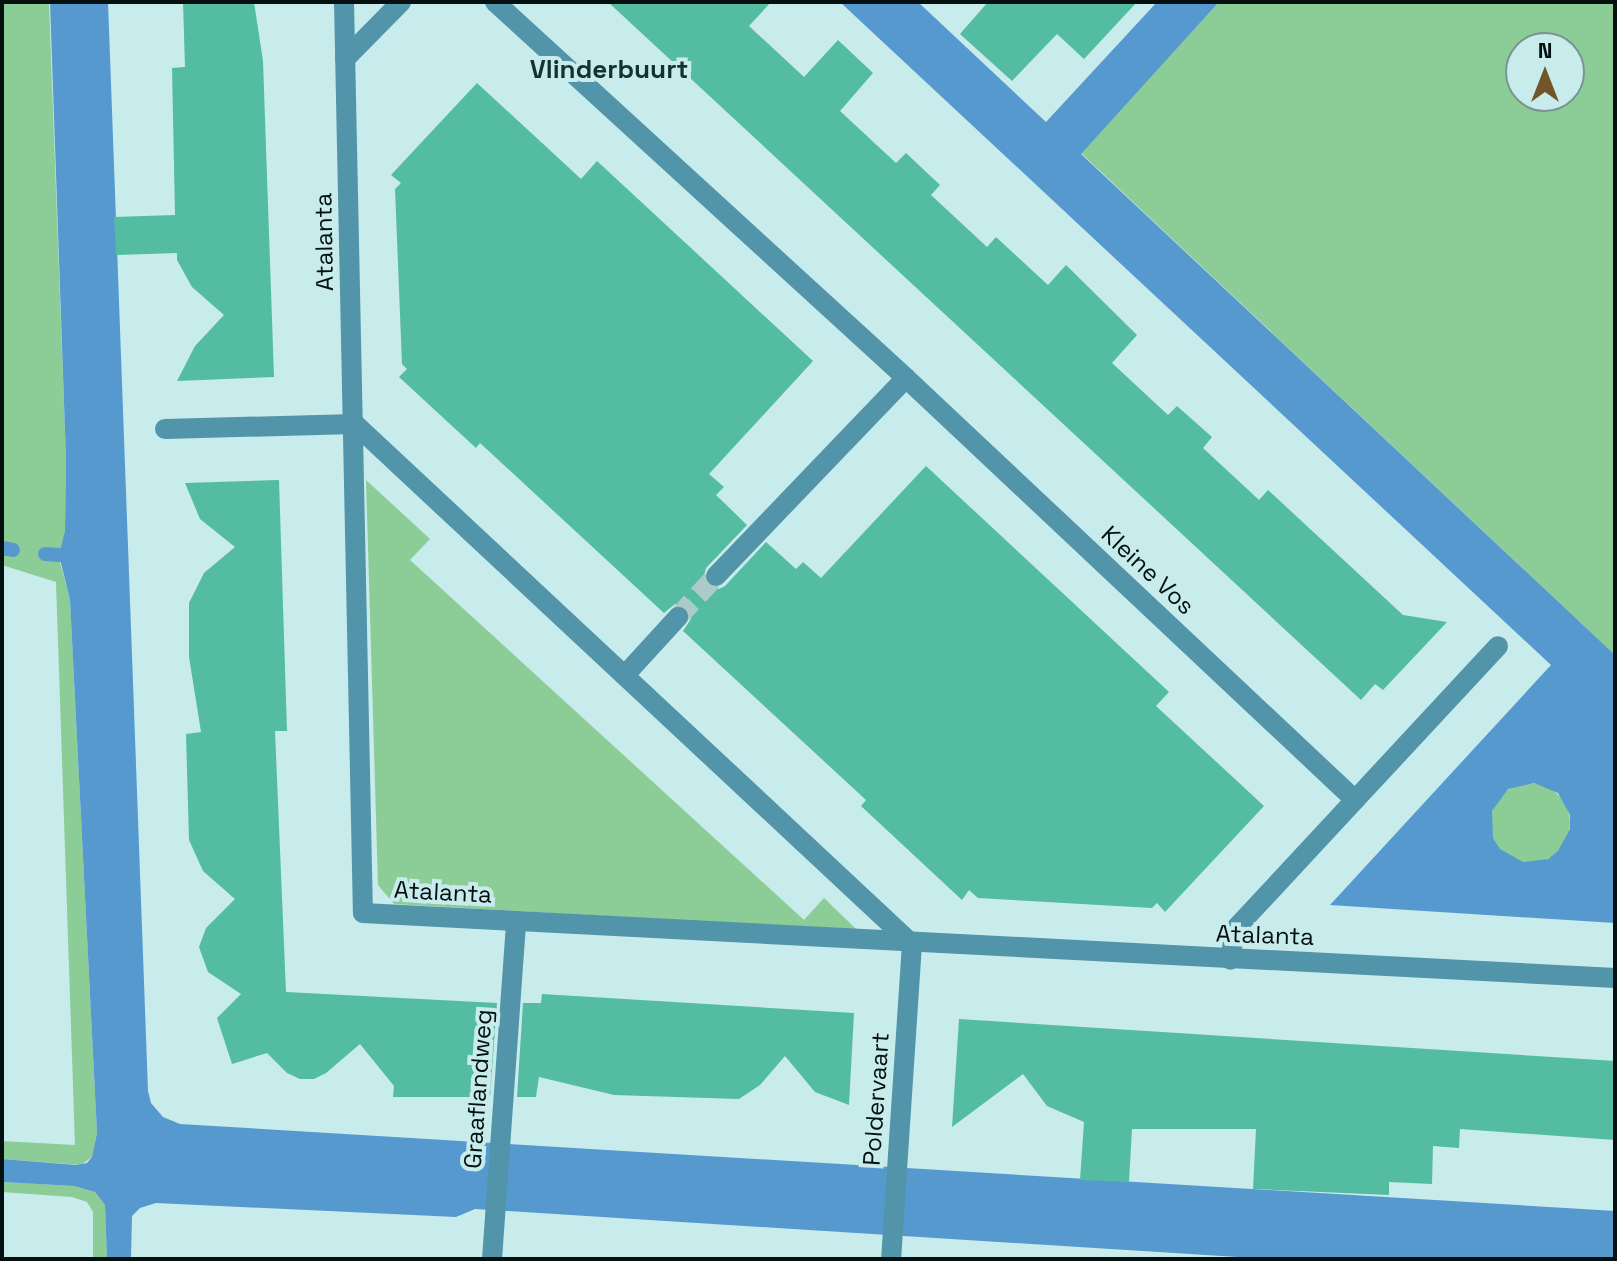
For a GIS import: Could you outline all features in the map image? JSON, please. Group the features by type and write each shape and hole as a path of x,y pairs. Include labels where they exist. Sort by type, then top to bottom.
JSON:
{"street":[{"name":"Atalanta","path":"344,2 363,913 912,944 1615,978"},
{"path":"345,59 401,2"},
{"name":"Kleine Vos","path":"495,2 906,378 1355,800"},
{"path":"716,576 906,378"},
{"path":"165,429 355,424 912,944"},
{"path":"625,675 678,617"},
{"path":"1230,960 1235,929 1498,646"},
{"name":"Graaflandweg","path":"492,1259 516,922"},
{"name":"Poldervaart","path":"891,1252 912,944"}],"green space":[{"path":"2,2 49,2 66,459 65,531 60,562 70,600 97,1133 92,1157 81,1165 2,1159 2,1141 75,1145 56,582 2,565"},
{"path":"1219,2 1615,2 1615,655 1081,153"},
{"path":"366,480 430,539 410,560 804,920 824,898 857,930 394,904 378,885"},
{"path":"1530,783 1545,786 1558,795 1567,808 1570,823 1567,838 1558,851 1545,860 1530,863 1515,860 1502,851 1493,838 1490,823 1493,808 1502,795 1515,786"},
{"path":"2,1182 74,1186 95,1192 105,1205 107,1259 93,1259 93,1212 87,1202 72,1197 2,1192"}],"water":[{"path":"50,2 108,2 148,1091 151,1103 163,1117 180,1124 1615,1211 1615,1259 1269,1259 475,1209 456,1217 156,1203 140,1208 132,1216 131,1259 107,1259 105,1205 95,1192 74,1186 2,1182 2,1159 76,1165 87,1163 92,1157 97,1133 70,600 59,555 65,531 66,460"},
{"path":"840,2 918,2 1046,122 1157,2 1219,2 1081,154 1615,655 1615,923 1330,905 1551,665","holes":["1534,783 1558,793 1570,815 1570,829 1558,851 1548,859 1523,862 1500,849 1493,838 1492,811 1508,789"]}],"building":[{"path":"183,2 254,2 263,61 274,377 177,381 195,346 224,315 192,287 177,260 177,253 116,255 114,217 175,215 172,68 185,67"},
{"path":"608,2 771,2 749,26 804,77 838,40 873,73 840,111 896,163 906,153 940,185 931,195 987,247 996,237 1048,285 1066,265 1137,335 1112,363 1168,415 1177,406 1212,437 1203,448 1259,500 1268,490 1403,615 1447,622 1383,690 1375,684 1361,700"},
{"path":"988,2 1137,2 1084,59 1057,34 1012,81 960,34"},
{"path":"477,83 581,179 597,161 813,361 709,474 724,487 716,495 747,525 706,568 703,579 708,586 719,589 725,586 766,542 796,569 803,562 821,578 926,466 1169,692 1156,706 1264,806 1165,912 1157,903 1152,908 978,898 969,890 962,900 861,806 866,800 683,631 691,619 687,608 675,604 664,613 480,443 476,448 399,377 407,369 402,364 395,189 401,183 391,175"},
{"path":"279,480 287,731 275,731 286,992 497,1003 490,1097 393,1097 394,1086 360,1044 326,1073 314,1079 300,1079 287,1073 267,1053 232,1064 217,1018 241,994 208,972 199,947 206,928 235,899 203,871 189,840 186,734 201,732 189,657 189,603 204,573 235,547 200,519 185,483"},
{"path":"542,994 854,1013 849,1105 815,1092 785,1056 760,1085 739,1099 614,1095 539,1077 536,1097 517,1097 523,1003 541,1003"},
{"path":"959,1019 1615,1061 1615,1140 1460,1129 1459,1148 1433,1146 1432,1184 1389,1182 1389,1195 1253,1189 1256,1129 1132,1129 1129,1182 1080,1180 1084,1122 1047,1106 1023,1074 952,1127"}],"waterway":[{"path":"2,548 13,550"},
{"path":"45,554 77,556"}],"tunnel":[{"path":"678,617 716,576"}],"district":[{"name":"Vlinderbuurt","path":"609,70"}]}
